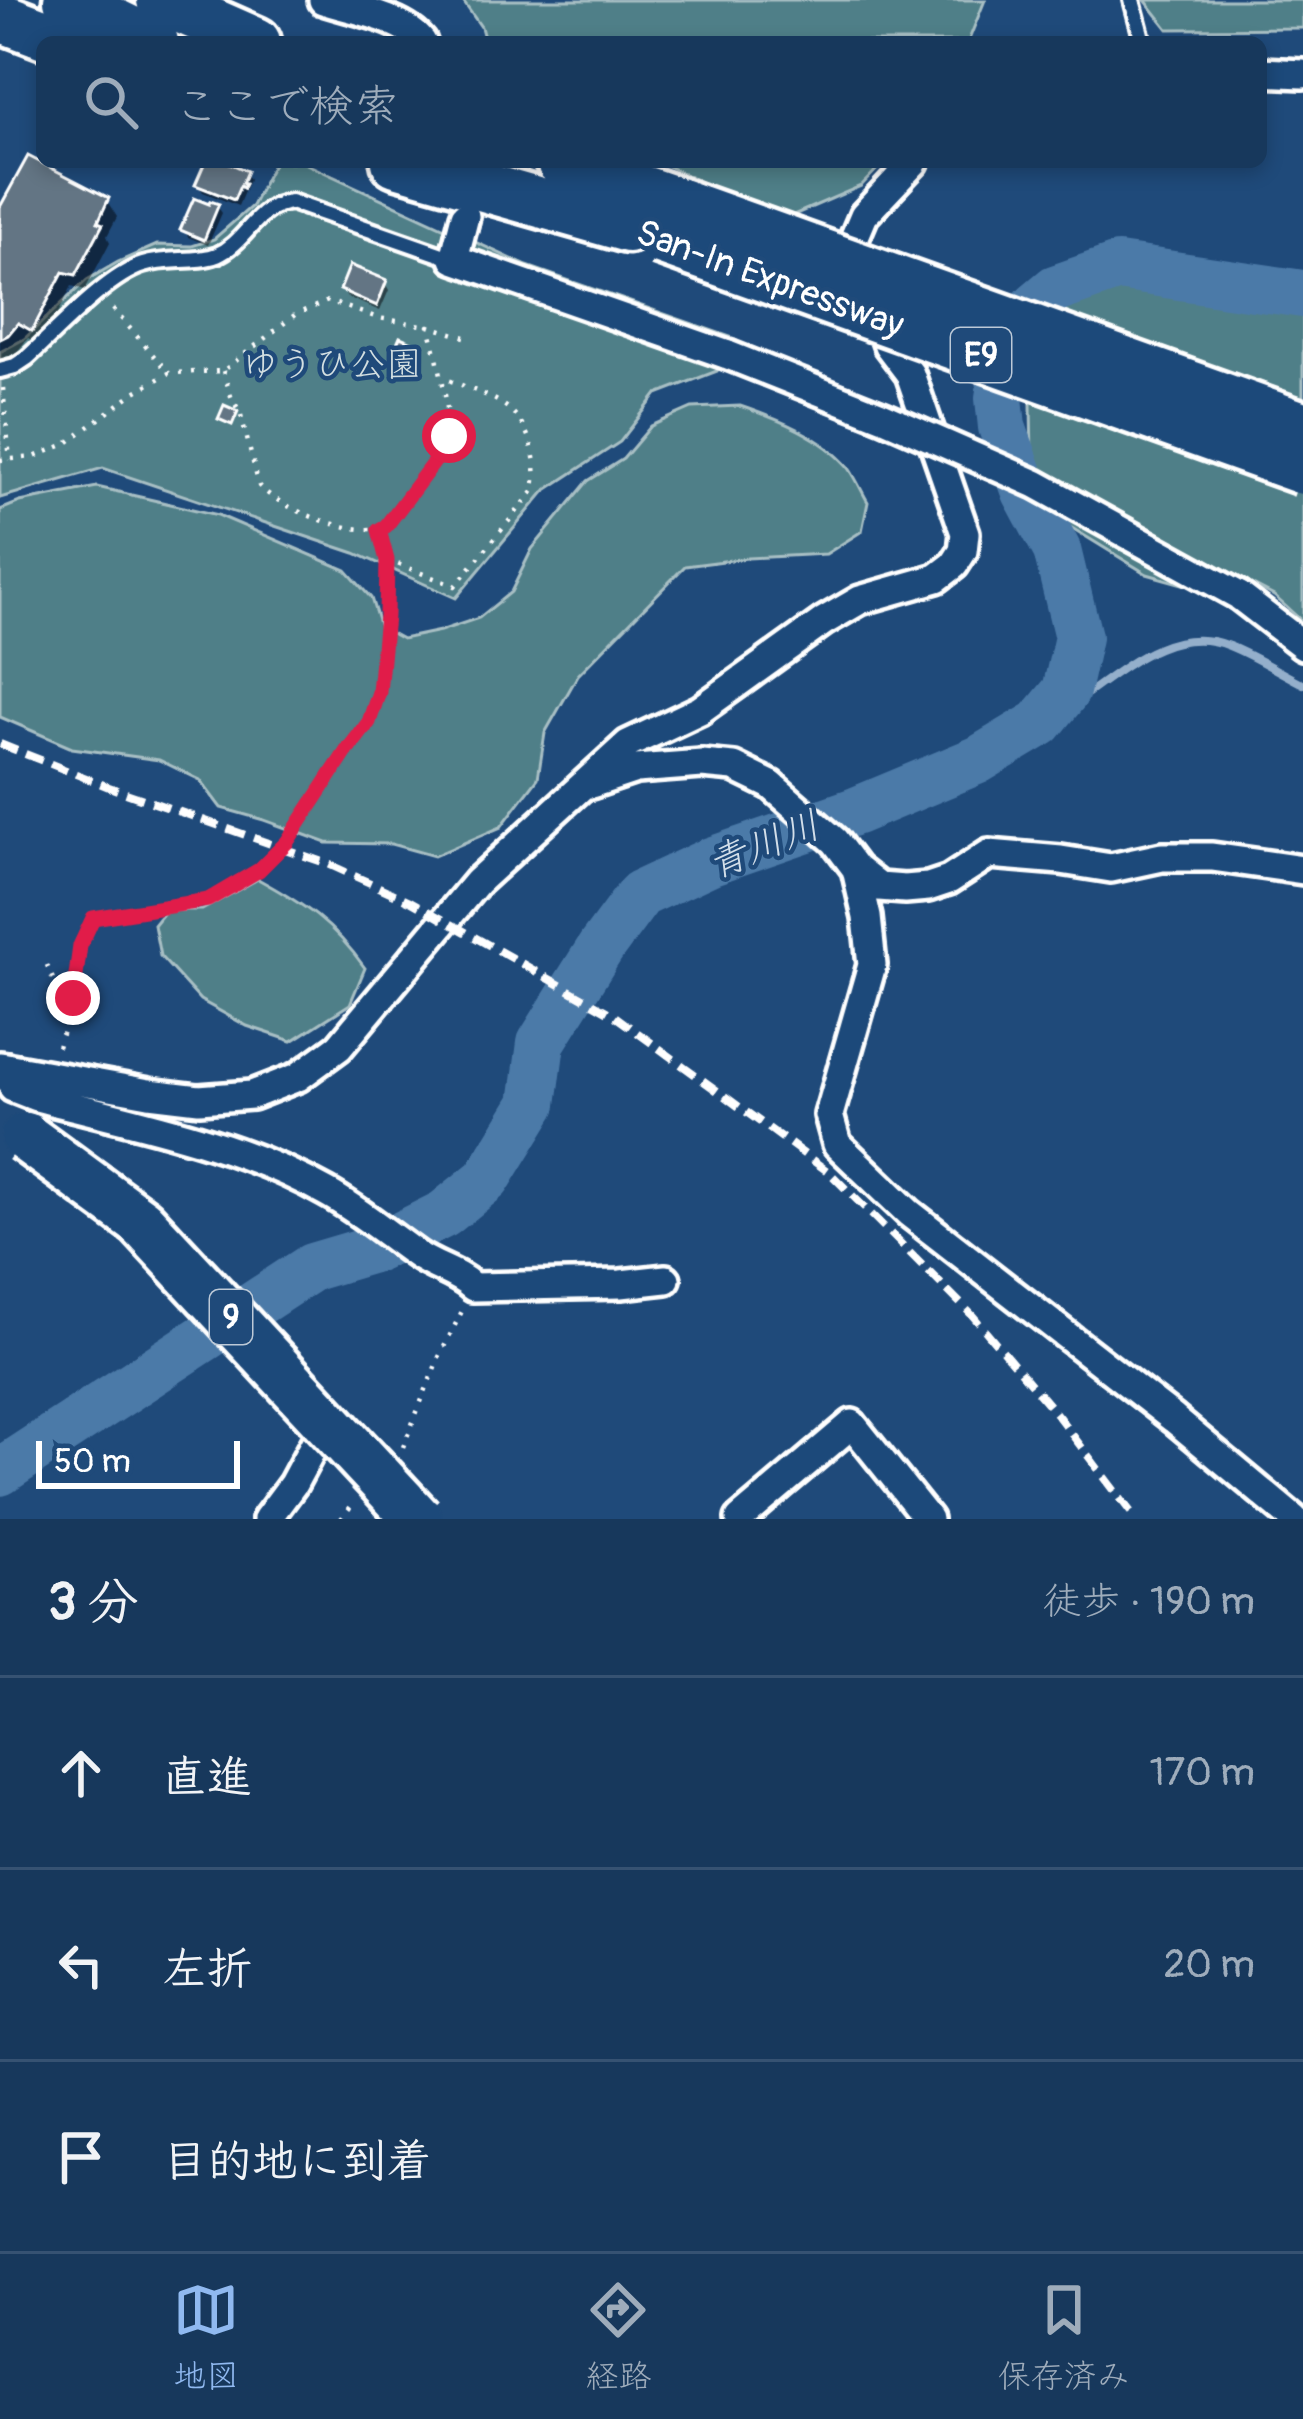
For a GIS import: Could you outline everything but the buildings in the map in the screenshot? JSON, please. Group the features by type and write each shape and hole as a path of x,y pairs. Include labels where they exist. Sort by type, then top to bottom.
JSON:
{"highway":[{"path":"68,0 142,36"},
{"path":"161,0 242,36"},
{"path":"0,17 51,36"},
{"path":"421,168 653,223"},
{"name":"San-In Expressway","path":"462,168 1303,426"},
{"name":"San-In Expressway","path":"570,168 653,223 1303,470"},
{"name":"9","path":"13,1130 141,1222 418,1519"}],"street":[{"path":"323,0 394,21 418,36"},
{"path":"1267,72 1303,74"},
{"path":"3,1066 199,1099 252,1095 298,1077 339,1047 477,882 628,744 700,710 860,600 937,578 954,565 964,551 965,533 910,374 888,345 853,241 864,215 908,168"},
{"path":"465,216 454,260 728,355 1036,484 1238,595 1303,645"},
{"path":"581,788 636,769 702,764 734,767 771,785 879,887 928,887 949,880 989,854 1111,868 1162,857 1212,857 1303,870"},
{"path":"856,869 872,964 830,1115 837,1144 909,1213 1174,1419 1294,1519"},
{"path":"3,1066 13,1088 36,1097 188,1137 272,1166 326,1192 422,1259 462,1276 473,1287 666,1279"},
{"path":"740,1519 852,1424 928,1519"},
{"path":"267,1519 315,1443"}],"lane":[{"path":"1132,0 1141,36"},
{"path":"1,376 124,272 148,263 218,254 278,203 291,202 454,260"}],"path":[{"path":"105,299 169,373"},
{"path":"0,460 34,457 66,444 135,392 169,373 223,371 296,314 328,302 465,337"},
{"path":"223,371 264,492 329,522 379,530 446,446 449,427 429,326"},
{"path":"1,376 10,460"},
{"path":"387,560 454,586 533,492 535,458 523,426 510,410 457,383 442,381"},
{"path":"52,1074 73,998 80,946 93,918 208,900 259,870 287,842 369,722 379,692 382,659 387,560 379,530"},
{"path":"47,965 68,1015"},
{"path":"402,1448 473,1287"},
{"path":"341,1519 355,1501"}],"green space":[{"path":"462,0 985,0 970,36 483,36"},
{"path":"1145,0 1303,0 1303,28 1168,29"},
{"name":"ゆうひ公園","path":"271,168 315,168 527,266 730,337 717,371 657,394 620,442 545,491 456,598 355,553 103,468 0,498 0,352 24,339 87,280 118,262 157,245 192,246 214,239 252,206"},
{"path":"672,168 878,168 861,186 782,220"},
{"path":"1116,279 1303,310 1303,622 1274,596 1230,573 1186,585 1147,574 1067,525 1032,458 1030,350 1048,315"},
{"path":"740,406 799,430 849,468 868,502 862,531 826,554 685,566 578,675 545,733 538,778 501,827 434,856 391,844 327,843 221,808 200,780 159,760 72,748 0,717 0,510 97,487 218,515 346,570 371,598 380,627 402,639 479,618 511,592 532,549 588,481 623,459 651,426 692,408"},
{"path":"258,879 317,916 365,968 350,1004 292,1041 247,1026 200,1000 160,956 154,925 166,910 202,910"}],"waterway":[{"name":"青川川","path":"0,1472 312,1267 376,1248 444,1214 487,1179 533,1104 541,1043 640,894 711,861 856,811 978,760 1040,723 1066,691 1078,637 1057,550 1026,492 1002,427 999,398 1007,344 1036,305 1055,289 1118,267 1303,294"},
{"path":"1040,723 1129,664 1177,642 1202,640 1229,646 1303,684"}],"railway":[{"path":"0,744 328,864 410,901 612,1014 830,1173 973,1316 1058,1416 1136,1519"}],"route":[{"path":"73,998 80,946 93,918 208,900 259,870 287,842 369,722 379,692 386,616 387,560 379,530 449,436"}]}
